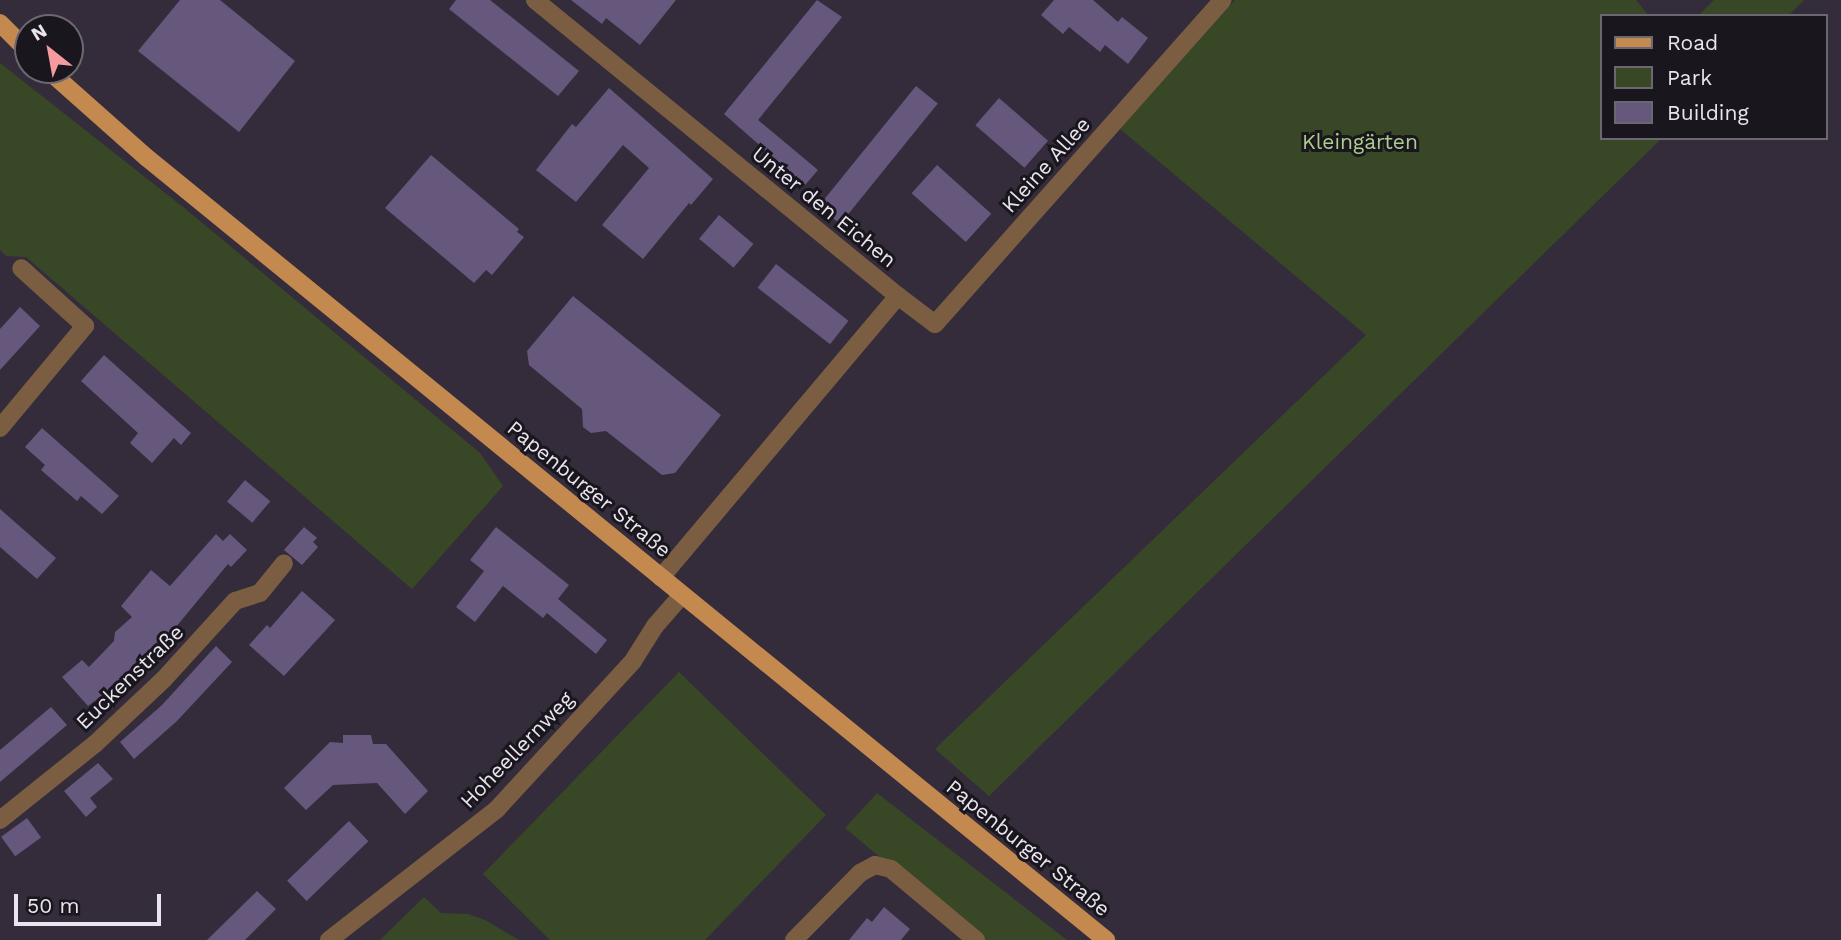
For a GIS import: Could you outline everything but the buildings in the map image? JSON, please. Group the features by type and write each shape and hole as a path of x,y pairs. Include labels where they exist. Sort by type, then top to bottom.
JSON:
{"main road":[{"path":"0,23 14,37"},
{"name":"Papenburger Straße","path":"64,84 156,165 1106,940"}],"street":[{"name":"Unter den Eichen","path":"536,0 898,296 661,577"},
{"name":"Kleine Allee","path":"898,296 934,324 1223,0"},
{"path":"0,428 85,326 21,268"},
{"name":"Euckenstraße","path":"0,820 95,744 164,679 236,601 260,593 284,563"},
{"name":"Hoheellernweg","path":"329,940 498,809 633,661 655,626 682,595"},
{"path":"794,940 860,873 876,865 891,869 976,940"}],"green space":[{"name":"Kleingärten","path":"1235,0 1636,0 1647,14 1600,14 1600,140 1660,140 989,796 935,749 1366,335 1120,129"},
{"path":"1714,0 1804,0 1790,14 1700,14"},
{"path":"0,63 14,74 14,84 27,84 183,207 480,453 503,486 412,589 26,257 6,256 0,250"},
{"path":"679,672 826,815 705,940 550,940 483,874"},
{"path":"877,793 1067,940 979,940 845,828"},
{"path":"424,897 441,913 468,914 485,920 519,940 380,940"}]}
